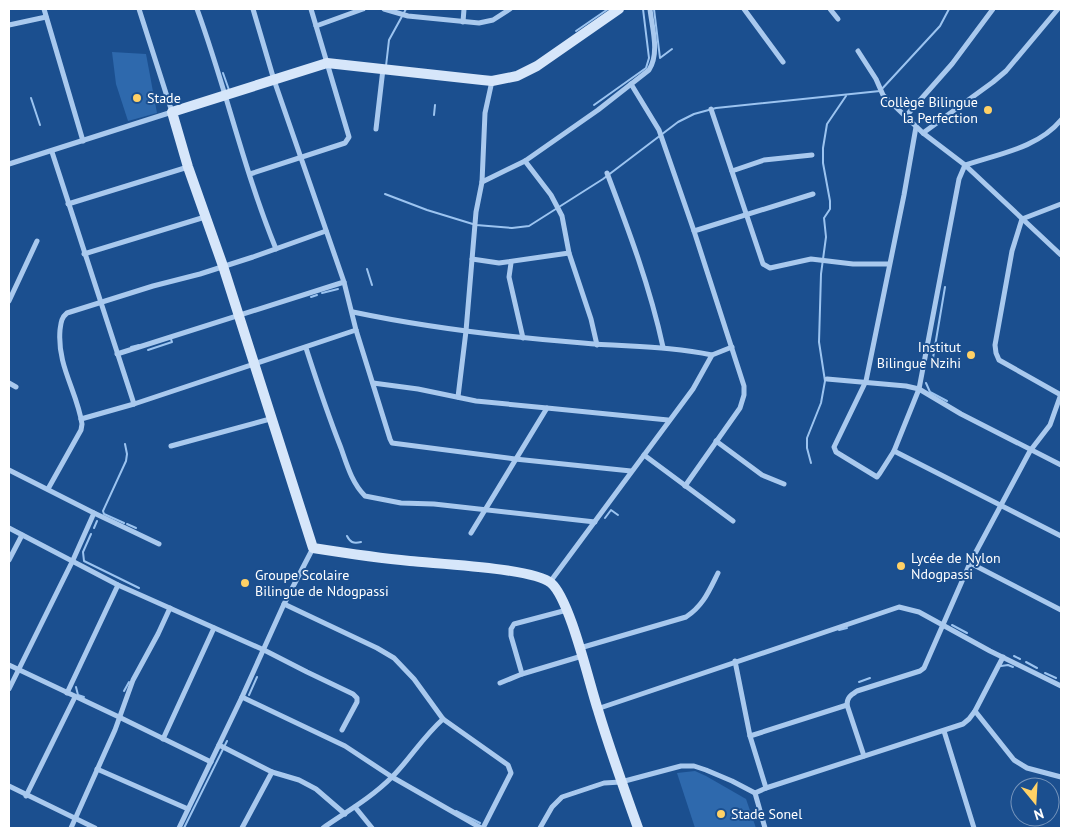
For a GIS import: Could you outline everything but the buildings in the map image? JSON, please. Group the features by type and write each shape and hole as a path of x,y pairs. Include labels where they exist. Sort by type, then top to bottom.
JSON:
{"main road":[{"path":"619,9 537,66 517,76 492,80 327,63 172,112 188,167 223,266 253,365 313,548 409,561 507,571 536,576 550,582 557,588 567,610 597,709 638,828"}],"street":[{"path":"44,9 83,142"},
{"path":"9,164 52,152 172,112 140,9"},
{"path":"197,9 221,77 225,96 265,222 276,249"},
{"path":"253,9 274,80 344,282 356,330 392,443 515,459 631,471"},
{"path":"250,174 345,142 350,137 311,9"},
{"path":"316,26 363,9"},
{"path":"384,9 408,16 479,23 492,20 510,9"},
{"path":"463,22 464,9"},
{"path":"482,182 525,161 598,110 649,70 653,64 655,52 650,9"},
{"path":"744,9 783,62"},
{"path":"830,9 838,19"},
{"path":"906,116 952,64 993,9"},
{"path":"923,133 1006,71 1058,9"},
{"path":"9,24 46,17"},
{"path":"858,51 884,95 916,127 965,165 1061,255"},
{"path":"376,129 383,70"},
{"path":"458,397 466,331 476,212 482,182 485,113 492,80"},
{"path":"631,84 659,130 744,386 744,395 740,408 685,486"},
{"path":"711,109 766,266 770,268 811,259 853,264 889,264"},
{"path":"916,127 866,381 834,447 835,450 876,476 894,451 919,389 959,179 965,165 1021,148 1055,128 1061,120"},
{"path":"52,152 134,404"},
{"path":"732,171 764,160 812,155"},
{"path":"525,161 551,194 562,216 569,253 591,319 597,345"},
{"path":"68,204 188,167"},
{"path":"607,174 646,279 663,347"},
{"path":"694,231 748,216 813,194"},
{"path":"1022,219 1061,204"},
{"path":"84,254 205,217"},
{"path":"864,756 847,700 850,695 857,691 920,671 924,668 970,564 1030,451 1050,425 1061,394 1000,360 996,353 995,345 1012,251 1022,219"},
{"path":"48,489 80,430 81,419 62,363 59,343 61,322 67,313 200,274 326,232"},
{"path":"9,302 37,241"},
{"path":"472,259 499,264 569,253"},
{"path":"511,262 509,277 523,338"},
{"path":"117,354 344,282"},
{"path":"352,312 466,331 597,345 663,347 712,355 732,347"},
{"path":"81,419 134,404 356,330"},
{"path":"306,348 348,468 365,496 401,502 595,522"},
{"path":"550,582 668,420 693,389 712,355"},
{"path":"827,378 866,381 919,389 1030,451 1061,465"},
{"path":"9,383 16,387"},
{"path":"373,383 476,401 668,420"},
{"path":"471,533 547,408"},
{"path":"171,446 270,418"},
{"path":"716,441 762,475 784,484"},
{"path":"894,451 1061,536"},
{"path":"644,455 733,521"},
{"path":"9,470 159,544"},
{"path":"9,689 73,560 94,513"},
{"path":"9,528 118,584 264,650 353,694 357,698 357,702 342,730"},
{"path":"9,560 22,535"},
{"path":"179,828 284,604 313,548"},
{"path":"970,564 1061,610"},
{"path":"500,683 580,652 686,617 695,611 706,599 718,573"},
{"path":"67,693 118,584"},
{"path":"242,697 345,746 392,777 482,828 510,773 508,765 443,719 414,678 394,658 284,604"},
{"path":"597,709 899,607 918,612 1061,686"},
{"path":"71,828 119,717 132,680 158,634 170,608"},
{"path":"522,674 511,636 511,629 514,624 567,610"},
{"path":"163,738 214,628"},
{"path":"755,793 963,724 970,719 1003,657"},
{"path":"736,661 750,736 766,788"},
{"path":"9,665 210,762"},
{"path":"26,796 75,697"},
{"path":"750,736 847,705"},
{"path":"974,711 1014,760 1027,768 1061,777"},
{"path":"323,828 355,807 392,777 427,733 443,719"},
{"path":"944,731 974,828"},
{"path":"219,745 272,772 299,780 316,788 345,814"},
{"path":"540,828 552,808 562,797 604,783 621,782 681,766 694,766 732,780 755,793 765,828"},
{"path":"97,769 188,809"},
{"path":"242,828 272,772"},
{"path":"9,786 26,796 95,828"},
{"path":"355,807 372,828"}],"shaded area":[{"name":"Stade","path":"112,52 146,54 157,113 128,121 116,84"},
{"name":"Stade Sonel","path":"695,771 746,799 756,828 695,828 677,773"}],"waterway":[{"path":"386,66 389,40 406,9"},
{"path":"576,31 608,9"},
{"path":"594,105 646,68 649,58 643,9"},
{"path":"654,9 660,58 672,49"},
{"path":"385,194 427,210 476,225 512,228 529,226 603,179 678,122 694,114 716,108 880,91 940,26 949,9"},
{"path":"223,73 229,90"},
{"path":"811,463 807,448 807,438 821,403 825,381 819,342 821,274 826,237 824,218 830,209 830,201 823,163 823,148 827,124 846,96"},
{"path":"31,98 40,125"},
{"path":"434,115 435,105"},
{"path":"367,269 372,285"},
{"path":"933,358 945,287"},
{"path":"322,293 338,289"},
{"path":"311,297 317,295"},
{"path":"148,350 172,342 171,339"},
{"path":"131,347 139,345"},
{"path":"926,383 930,392 947,401"},
{"path":"124,523 104,514 103,511 126,461 125,444"},
{"path":"605,518 611,510 618,515"},
{"path":"94,528 97,521"},
{"path":"127,524 136,528"},
{"path":"91,534 83,552 84,561 139,588"},
{"path":"347,536 352,542 361,542"},
{"path":"952,625 967,633"},
{"path":"839,630 847,628"},
{"path":"1014,656 1020,659"},
{"path":"1026,662 1037,668"},
{"path":"1001,666 1008,665 1013,667"},
{"path":"1045,673 1056,678"},
{"path":"249,695 257,677"},
{"path":"859,682 870,678"},
{"path":"124,691 129,682"},
{"path":"76,687 78,695 84,697"},
{"path":"184,828 227,741"},
{"path":"456,811 480,823"}],"place":[{"name":"Stade","path":"137,98"},
{"name":"Collège Bilingue la Perfection","path":"988,110"},
{"name":"Institut Bilingue Nzihi","path":"971,355"},
{"name":"Lycée de Nylon Ndogpassi","path":"901,566"},
{"name":"Groupe Scolaire Bilingue de Ndogpassi","path":"245,583"},
{"name":"Stade Sonel","path":"721,814"}]}
